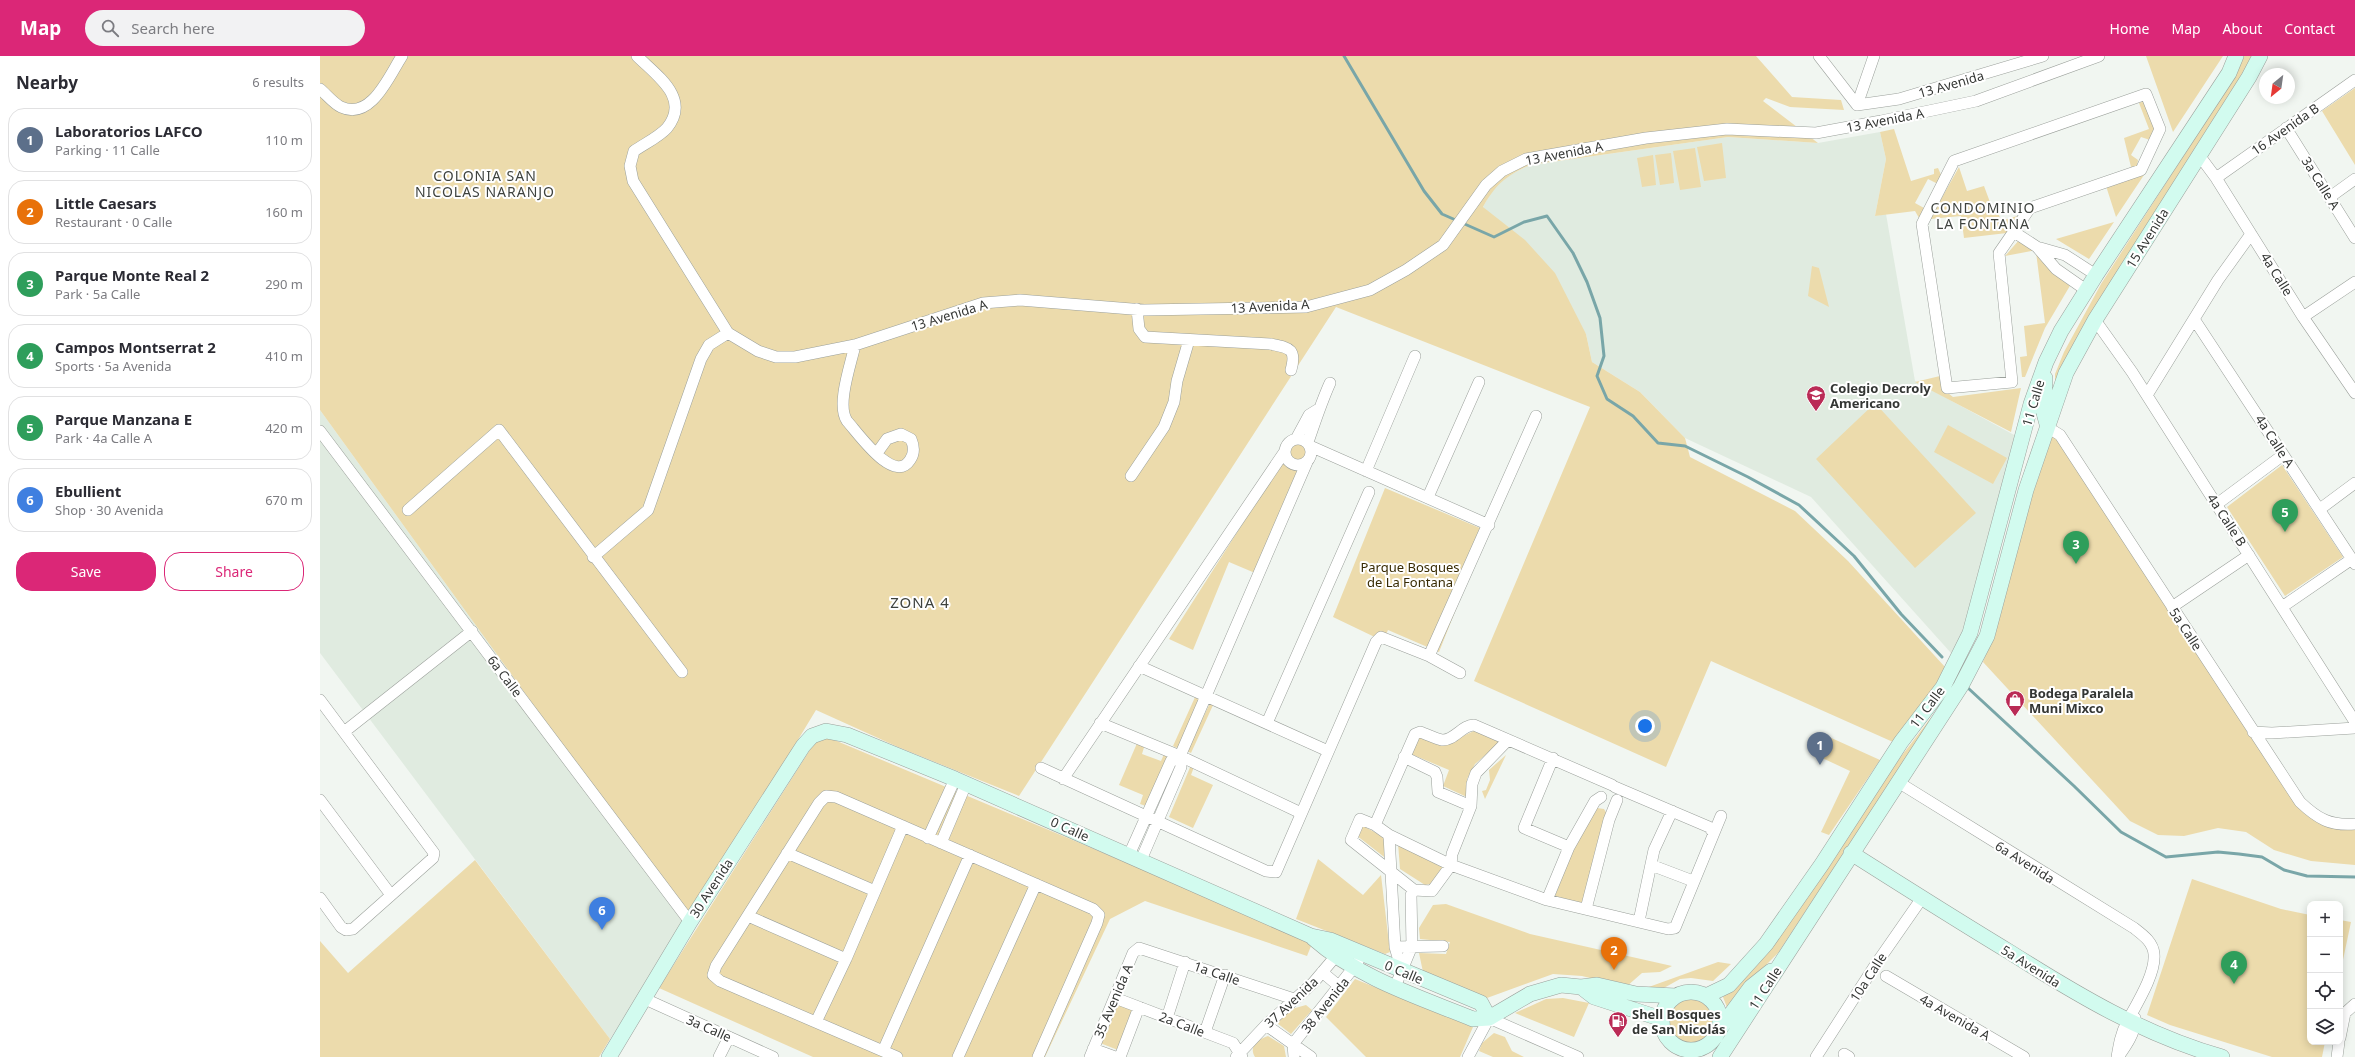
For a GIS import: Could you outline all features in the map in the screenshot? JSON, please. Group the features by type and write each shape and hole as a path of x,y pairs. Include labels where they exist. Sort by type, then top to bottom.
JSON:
{"main road":[{"name":"15 Avenida","path":"2046,362 2082,287 2135,216 2229,73 2236,56"},
{"name":"15 Avenida","path":"2047,427 2066,373 2095,320 2249,77 2260,56"},
{"path":"2046,362 2044,413 2047,427"},
{"name":"11 Calle","path":"1706,996 1729,985 1766,944 1822,864 1901,742 1943,687 1970,633 2031,404 2046,362"},
{"name":"11 Calle","path":"1720,1057 1851,853 1961,686 1987,636 2026,490 2047,427"},
{"name":"30 Avenida","path":"609,1057 690,922 803,746 812,736 826,731"},
{"name":"0 Calle","path":"826,731 847,735 961,781 1311,936 1330,940 1354,968 1395,987 1473,1019 1489,1018 1481,1003 1363,954 1340,951"},
{"name":"5a Avenida","path":"1851,853 2065,987 2132,1020 2215,1056"},
{"path":"1676,996 1666,1006 1662,1019 1662,1028 1672,1050 1686,1050 1694,1054 1710,1044 1751,987 1783,961"},
{"path":"1489,1018 1530,994 1561,985 1581,987 1597,985 1636,994 1676,996 1691,992 1706,996 1713,1002 1718,1010 1720,1020 1719,1030"},
{"path":"1581,987 1594,997 1662,1019"}],"street":[{"path":"320,89 341,107 359,110 372,102 402,56"},
{"name":"13 Avenida A","path":"637,56 673,93 676,111 666,128 634,151 630,166 633,182 728,333 758,351 776,356 795,357 855,345 982,304 1020,300 1137,309 1314,305 1370,290 1406,270 1443,245 1486,185 1502,171 1526,159 1646,138 1727,129 1816,133 1976,101 2099,56"},
{"path":"1819,56 1857,105"},
{"path":"1857,105 1874,56"},
{"name":"13 Avenida","path":"1857,105 1922,92 2043,56"},
{"name":"16 Avenida B","path":"2216,178 2355,80"},
{"path":"2148,94 2160,129 2141,170 2033,206 2014,232 1999,255 2013,380 2011,383 1947,388 1922,224 1954,161 2148,94"},
{"name":"3a Calle A","path":"2286,128 2355,238"},
{"name":"4a Calle","path":"2199,155 2216,178 2303,316 2354,389"},
{"path":"2330,196 2355,179"},
{"path":"2014,232 2037,247 2056,269 2082,287"},
{"path":"2147,396 2194,319 2251,234"},
{"path":"2037,247 2065,255 2092,272"},
{"path":"2303,316 2355,282"},
{"path":"1137,309 1139,329 1145,337 1270,344 1286,347 1292,351 1295,357 1292,370"},
{"name":"4a Calle A","path":"2194,319 2353,561"},
{"name":"4a Calle B","path":"2095,320 2147,396 2217,504 2355,722"},
{"path":"594,557 648,510 701,359 709,345 728,333"},
{"path":"1132,476 1164,426 1174,402 1177,381 1189,340"},
{"path":"855,345 842,411 848,421 877,453"},
{"path":"1366,471 1415,356"},
{"path":"1428,498 1479,382"},
{"path":"1135,858 1157,821 1181,766 1180,756 1311,454 1309,444 1317,410 1330,383"},
{"path":"1063,779 1285,451 1288,443 1296,439 1309,415 1317,410"},
{"path":"1429,656 1536,416"},
{"name":"5a Calle","path":"2047,427 2060,435 2300,802 2310,812 2332,824 2355,824"},
{"path":"408,510 499,430 682,672"},
{"name":"6a Calle","path":"320,431 690,922"},
{"path":"1296,439 1489,524"},
{"path":"1285,451 1288,459 1294,464 1307,462"},
{"path":"2217,504 2283,455"},
{"path":"2320,509 2355,483"},
{"path":"1267,723 1369,492"},
{"path":"2172,607 2249,555"},
{"path":"2282,607 2353,561"},
{"path":"344,732 472,631"},
{"path":"1041,768 1145,817 1157,821 1266,871 1276,872 1376,642 1381,637 1429,656 1460,673"},
{"path":"1139,666 1328,751"},
{"path":"320,700 434,854 432,858 353,929 346,930 341,927 320,898"},
{"path":"1100,723 1180,756 1301,813"},
{"path":"1375,825 1415,734 1420,732 1442,740 1449,739 1468,725 1474,725 1594,776 1615,792 1635,795 1709,827 1713,832"},
{"path":"2253,732 2272,733 2355,728"},
{"path":"1508,740 1476,773 1472,784 1471,806 1452,854 1451,865 1432,891 1414,890 1391,870 1351,840 1360,819 1375,825 1390,835 1451,865 1547,900 1668,929 1675,928 1712,838 1713,832 1721,816"},
{"path":"1135,858 1145,817 1171,760 1180,756"},
{"path":"1404,757 1435,772 1437,777 1438,792 1471,806"},
{"path":"1553,758 1524,828 1569,847"},
{"path":"1594,776 1606,803 1615,792"},
{"path":"928,838 939,815 961,781"},
{"path":"941,843 950,821 961,781"},
{"name":"6a Avenida","path":"1898,782 2134,928 2151,944 2154,954 2153,966 2132,1020"},
{"path":"1547,900 1569,847 1595,801 1606,785 1615,792"},
{"path":"1586,909 1615,792"},
{"path":"897,1057 720,981 713,975 716,966 787,853 819,803 826,796 836,797 970,855 1093,909 1099,915 1097,923 1038,1057"},
{"path":"320,800 391,895"},
{"path":"1639,921 1654,850 1672,811"},
{"path":"939,815 950,821"},
{"path":"816,1022 846,960 903,826"},
{"path":"1390,835 1395,947 1402,971"},
{"path":"787,853 875,891"},
{"path":"883,1051 970,855"},
{"path":"1651,865 1694,881"},
{"path":"958,1057 1036,884"},
{"path":"1395,987 1412,946 1411,895 1414,890"},
{"name":"10a Calle","path":"1816,1057 1874,966 1922,898"},
{"path":"748,916 846,960"},
{"path":"1394,923 1411,921"},
{"path":"1395,947 1443,946"},
{"name":"1a Calle","path":"1139,948 1294,999"},
{"name":"35 Avenida A","path":"1091,1053 1133,953 1139,948"},
{"name":"37 Avenida","path":"1239,1056 1266,1025 1322,972 1340,951"},
{"name":"38 Avenida","path":"1294,1057 1293,1044 1340,987 1363,954"},
{"path":"1168,1018 1185,962"},
{"path":"1322,972 1340,987"},
{"path":"1205,1032 1225,976"},
{"name":"4a Avenida A","path":"1886,976 2024,1057"},
{"name":"2a Calle","path":"1115,998 1233,1043 1239,1056"},
{"name":"3a Calle","path":"645,999 773,1057"},
{"path":"2343,1020 2352,1006"},
{"path":"1120,1057 1139,1008"},
{"path":"1468,1057 1489,1018"},
{"name":"0 Calle","path":"1489,1018 1578,1057"},
{"path":"2118,1057 2120,1040 2132,1020"},
{"path":"1266,1025 1311,1057"},
{"path":"719,1057 729,1037"},
{"path":"2337,1057 2339,1045"},
{"path":"1091,1053 1114,1057"}],"shaded area":[{"name":"Colegio Decroly Americano","path":"1880,132 1886,159 1875,216 1886,214 1915,381 2016,436 1966,630 1951,653 1811,497 1685,438 1640,392 1592,362 1586,334 1483,207 1492,190 1507,176 1530,165 1728,137 1818,143"},
{"path":"320,410 689,920 610,1039 320,653"}],"green space":[{"path":"320,56 1756,56 1792,97 1841,100 1844,110 1790,107 1766,98 1763,101 1818,143 1728,137 1530,165 1514,173 1502,182 1492,192 1483,207 1525,240 1555,273 1586,334 1592,362 1640,392 1685,438 1690,457 1795,511 1848,561 1945,667 1934,690 1893,742 1711,661 1666,767 1474,681 1590,407 1336,307 1019,796 898,747 816,710 689,920 320,410"},
{"path":"2146,56 2223,56 2173,132"},
{"path":"2244,56 2253,56 2055,398 2055,374 2064,352 2101,284 2233,79"},
{"path":"2355,88 2355,165 2322,111"},
{"path":"2145,101 2155,131 2150,140 2141,137 2131,155 2138,160 2137,166 2131,167 2124,138 2149,129 2139,103"},
{"path":"1894,129 1911,181 1934,174 1934,169 1938,168 1942,177 1938,184 1928,179 1915,203 1924,208 1919,218 1915,211 1875,216 1886,159 1880,132"},
{"path":"1722,143 1726,178 1704,181 1697,147"},
{"path":"1695,148 1701,187 1680,190 1673,151"},
{"path":"1671,153 1674,183 1660,185 1655,155"},
{"path":"1653,155 1656,185 1642,187 1637,158"},
{"path":"1959,167 1967,191 1984,186 1994,213 1998,212 2001,221 2017,216 2007,233 1964,238 1961,216 1930,219"},
{"path":"2144,175 2116,217 2106,186"},
{"path":"2114,222 2089,259 2056,239"},
{"path":"2020,239 2037,250 2005,256"},
{"path":"2036,252 2074,279 2045,328 2025,377 2022,377 2020,357 2027,356 2024,326 2045,323"},
{"path":"1812,266 1819,268 1829,307 1808,296"},
{"path":"1940,376 1944,390 1953,397 2021,388 2011,432 1915,382"},
{"path":"1875,403 1976,513 1915,568 1816,459"},
{"path":"1948,425 2007,458 1993,484 1934,452"},
{"path":"2054,428 2317,818 2355,827 2355,865 2311,861 2274,850 2246,832 2218,828 2184,836 2158,835 2130,821 1983,662 1992,638 2029,491"},
{"path":"1298,444 1304,446 1306,452 1304,458 1298,460 1292,458 1290,452 1292,446"},
{"path":"1284,459 1290,465 1299,467 1255,573 1229,562 1193,650 1169,639"},
{"path":"2282,465 2343,557 2285,596 2227,507"},
{"name":"Parque Bosques de La Fontana","path":"1385,488 1487,531 1439,652 1388,630 1383,641 1333,617"},
{"path":"1196,695 1202,697 1179,749 1173,746"},
{"path":"1211,701 1214,703 1191,753 1187,751"},
{"path":"1943,702 1778,953 1747,984 1728,1010 1723,997 1772,947 1893,767"},
{"path":"1478,729 1504,739 1475,764 1467,779 1469,798 1443,786 1449,770 1411,754 1420,734 1446,744"},
{"path":"820,734 1313,941 1307,956 1145,901 1110,919 1045,1057 813,1057 659,988"},
{"path":"1827,736 1880,760 1829,835 1821,832 1850,771 1818,756"},
{"path":"1138,741 1145,744 1142,754 1161,761 1165,752 1170,755 1146,806 1140,804 1143,795 1119,785"},
{"path":"1506,755 1485,799 1482,791 1486,790 1490,780 1489,770"},
{"path":"1191,765 1194,767 1191,775 1213,785 1193,828 1169,817"},
{"path":"1597,808 1604,809 1607,814 1596,847 1583,904 1555,896 1573,849"},
{"path":"1361,825 1386,838 1388,860 1356,835"},
{"path":"1398,843 1444,864 1435,883 1425,885 1400,869"},
{"path":"1318,859 1363,895 1381,875 1390,952 1385,954 1296,919"},
{"path":"475,860 610,1039 599,1057 320,1057 320,941 348,973"},
{"path":"2192,879 2281,909 2307,914 2307,1045 2324,1045 2322,1057 2272,1057 2170,1025 2147,1015"},
{"path":"1446,904 1530,934 1672,966 1660,972 1642,973 1626,987 1582,976 1553,974 1487,998 1423,972 1419,953 1446,954 1450,942 1420,939 1419,928 1433,905"},
{"path":"2343,921 2351,922 2343,960"},
{"path":"1718,962 1731,964 1713,981 1691,978 1680,979 1662,989 1646,988"},
{"path":"1355,979 1473,1027 1460,1057 1366,1057 1326,1017"},
{"path":"1691,997 1700,999 1708,1004 1713,1012 1715,1021 1713,1030 1708,1038 1700,1043 1691,1045 1682,1043 1674,1038 1669,1030 1667,1021 1669,1012 1674,1004 1682,999"},
{"path":"1563,998 1589,1003 1574,1037 1515,1013 1546,999"},
{"path":"1119,1003 1135,1009 1118,1050 1100,1043"},
{"path":"1306,1005 1312,1010 1291,1034 1277,1023 1288,1010"},
{"path":"1494,1033 1505,1037 1512,1051 1524,1057 1493,1057 1479,1051 1482,1043"},
{"path":"1268,1036 1284,1046 1286,1057 1255,1057 1253,1053 1254,1046 1258,1041"}],"waterway":[{"path":"1344,56 1424,191 1442,214 1494,237 1524,222 1547,216 1573,253 1587,282 1600,318 1604,356 1597,376 1607,399 1633,416 1658,443 1685,446 1748,477 1799,505 1854,556 1901,614 1942,657"},
{"path":"1968,688 2074,786 2121,832 2166,857 2218,852 2239,854 2262,857 2284,870 2307,876 2355,877"}],"place":[{"name":"Colegio Decroly Americano","path":"1816,412"},
{"name":"Parque Manzana E","path":"2285,532"},
{"name":"Parque Monte Real 2","path":"2076,564"},
{"name":"Bodega Paralela Muni Mixco","path":"2015,717"},
{"name":"Laboratorios LAFCO","path":"1820,765"},
{"name":"Ebullient","path":"602,930"},
{"name":"Little Caesars","path":"1614,970"},
{"name":"Campos Montserrat 2","path":"2234,984"},
{"name":"Shell Bosques de San Nicolás","path":"1618,1038"}],"district":[{"name":"COLONIA SAN NICOLAS NARANJO","path":"485,184"},
{"name":"CONDOMINIO LA FONTANA","path":"1983,216"},
{"name":"ZONA 4","path":"920,603"}]}
